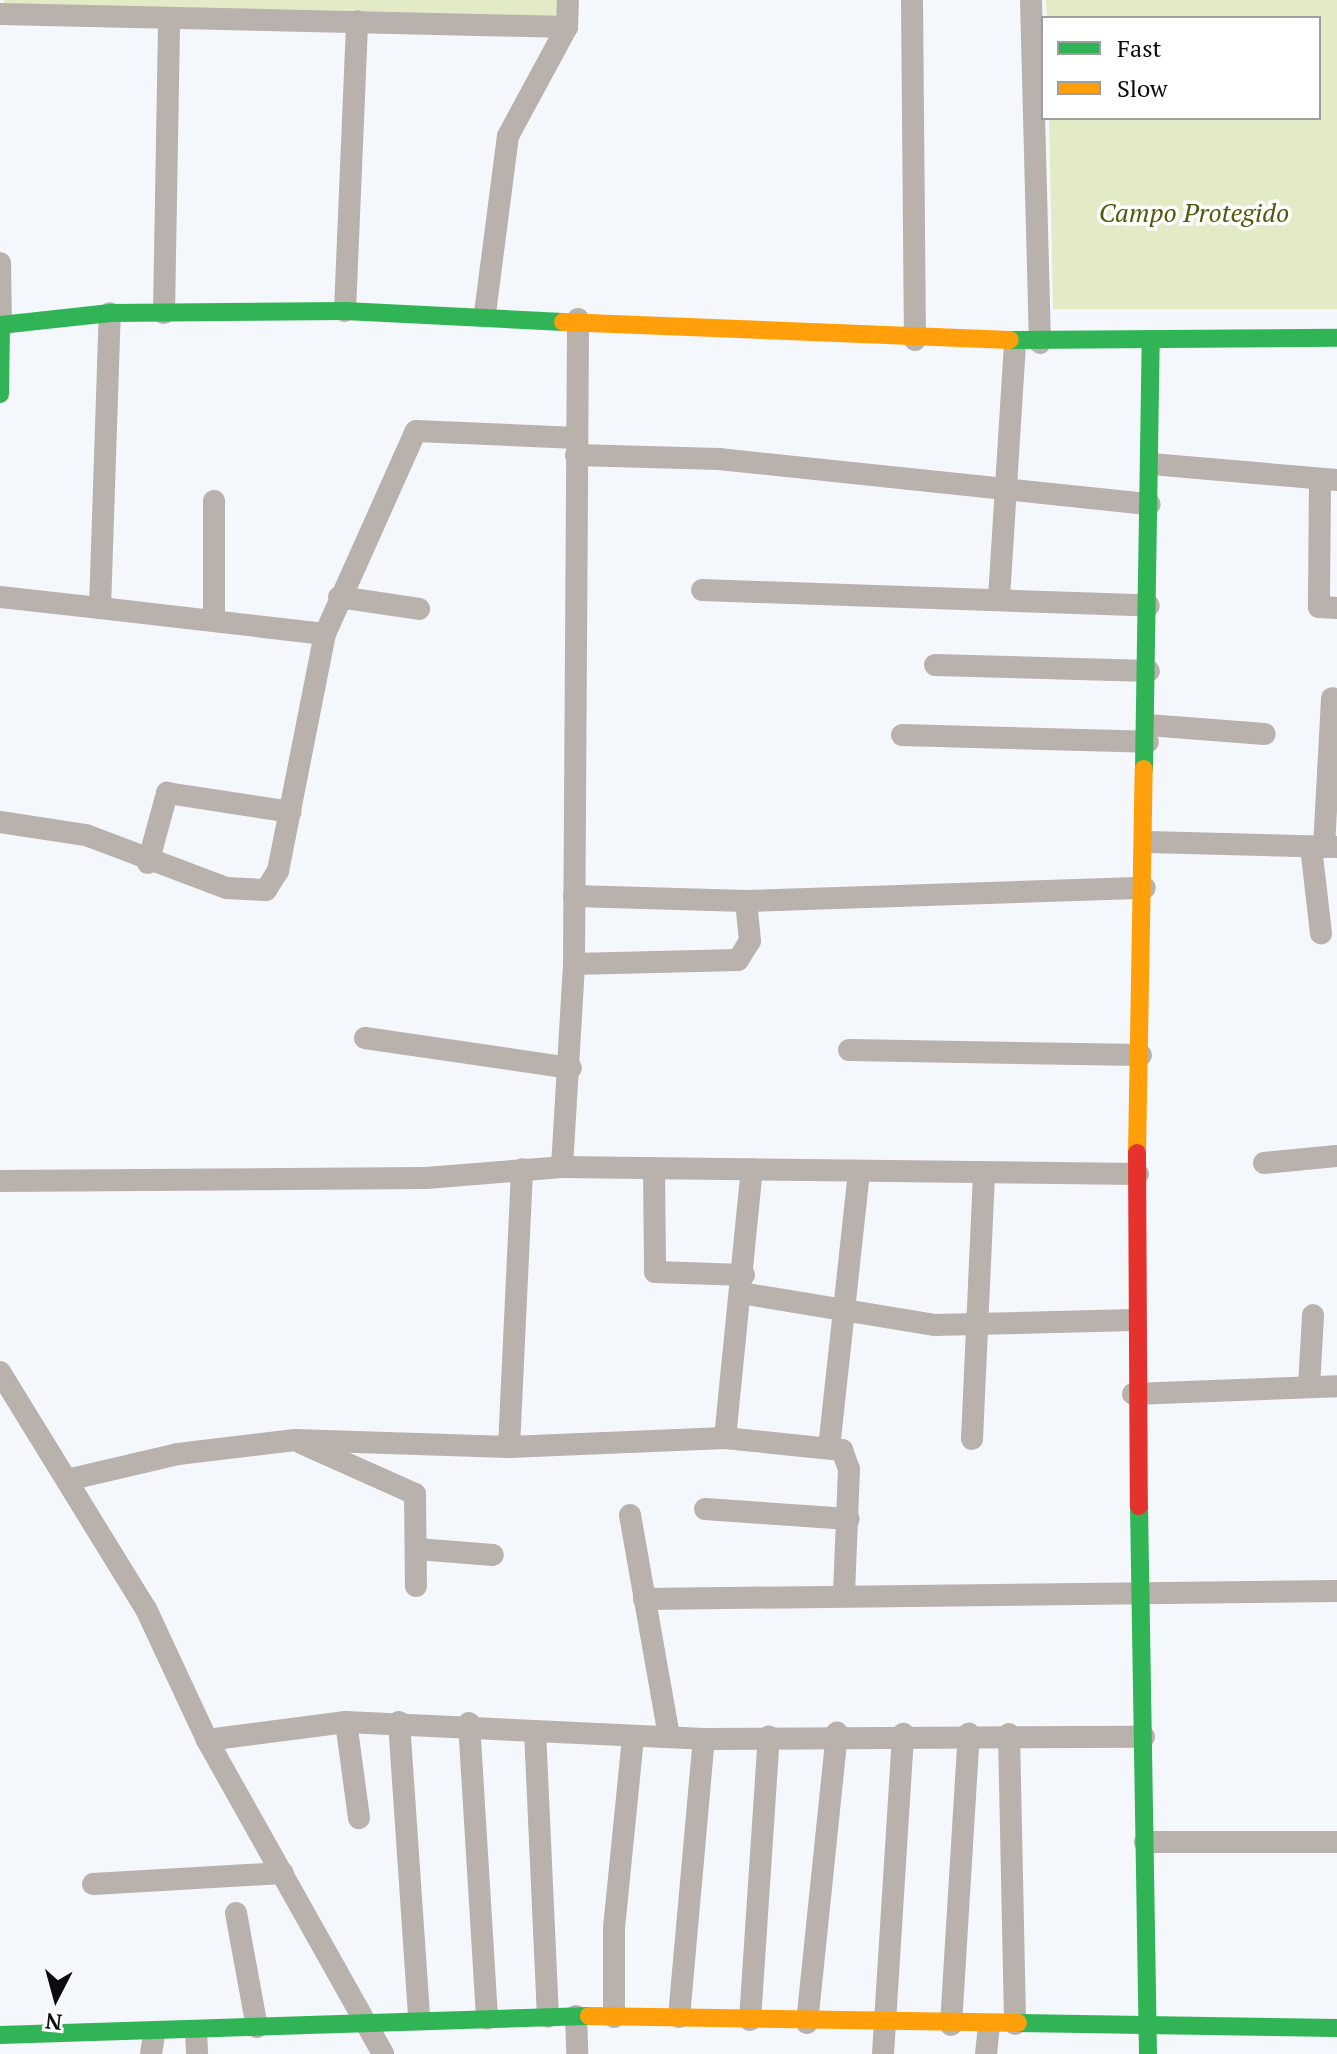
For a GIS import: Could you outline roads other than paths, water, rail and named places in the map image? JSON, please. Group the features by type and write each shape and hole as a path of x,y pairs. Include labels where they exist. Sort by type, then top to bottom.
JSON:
{"street":[{"path":"485,313 508,136 567,27 568,0"},
{"path":"912,0 915,340"},
{"path":"1031,0 1040,343"},
{"path":"0,14 567,27"},
{"path":"164,313 169,19"},
{"path":"345,311 357,21"},
{"path":"0,263 0,394"},
{"path":"0,325 110,313 345,311 485,313 915,340 1015,343 1337,338"},
{"path":"100,608 110,313"},
{"path":"562,1167 571,1068 574,964 578,319"},
{"path":"1148,2054 1143,1589 1133,1394 1148,842 1151,339"},
{"path":"999,598 1009,493 1015,343"},
{"path":"0,822 86,835 148,863 242,892 266,890 291,812 325,634 416,431 719,459 1009,493 1150,504"},
{"path":"1151,464 1329,480 1319,607 1337,608"},
{"path":"214,501 214,621"},
{"path":"702,590 999,598 1149,606"},
{"path":"0,597 325,634"},
{"path":"339,597 419,609"},
{"path":"935,665 1149,671"},
{"path":"1321,933 1332,698"},
{"path":"902,735 1265,734"},
{"path":"148,863 167,793 291,812"},
{"path":"1148,842 1324,847"},
{"path":"574,896 746,901 1145,888"},
{"path":"574,964 738,960 750,941 746,901"},
{"path":"365,1038 571,1068"},
{"path":"849,1050 1141,1055"},
{"path":"1264,1163 1337,1156"},
{"path":"0,1181 426,1178 562,1167 984,1175 1138,1174"},
{"path":"654,1168 655,1272 743,1284 844,1305 905,1322 977,1324 1135,1320"},
{"path":"509,1447 522,1169"},
{"path":"725,1438 743,1284 752,1169"},
{"path":"829,1448 859,1173"},
{"path":"972,1439 984,1175"},
{"path":"1309,1387 1313,1315"},
{"path":"0,1372 146,1609 207,1740 383,2054"},
{"path":"1133,1394 1337,1386"},
{"path":"67,1480 178,1454 295,1440 509,1447 725,1438 829,1448 849,1452 844,1595"},
{"path":"295,1440 364,1475 409,1487 417,1549 416,1586"},
{"path":"705,1509 849,1519"},
{"path":"630,1515 669,1736"},
{"path":"417,1549 493,1555"},
{"path":"644,1599 1143,1589 1337,1591"},
{"path":"207,1740 346,1722 469,1723 535,1731 704,1739 837,1733 1144,1737"},
{"path":"346,1722 359,1818"},
{"path":"399,1722 419,2017"},
{"path":"469,1723 487,2018"},
{"path":"535,1731 548,2017"},
{"path":"807,2023 837,1733"},
{"path":"883,2054 903,1734"},
{"path":"951,2025 969,1734"},
{"path":"1009,1734 1015,2024"},
{"path":"614,2017 614,1928 633,1736"},
{"path":"750,2020 769,1737"},
{"path":"679,2017 704,1739"},
{"path":"1145,1842 1337,1842"},
{"path":"93,1884 283,1873"},
{"path":"236,1913 257,2027"},
{"path":"576,2016 577,2054"},
{"path":"0,2035 153,2044 196,2043 257,2027 419,2017 576,2016 807,2023 1337,2028"},
{"path":"986,2054 989,2025"}],"park label":[{"name":"Campo Protegido","path":"1194,213"}]}
